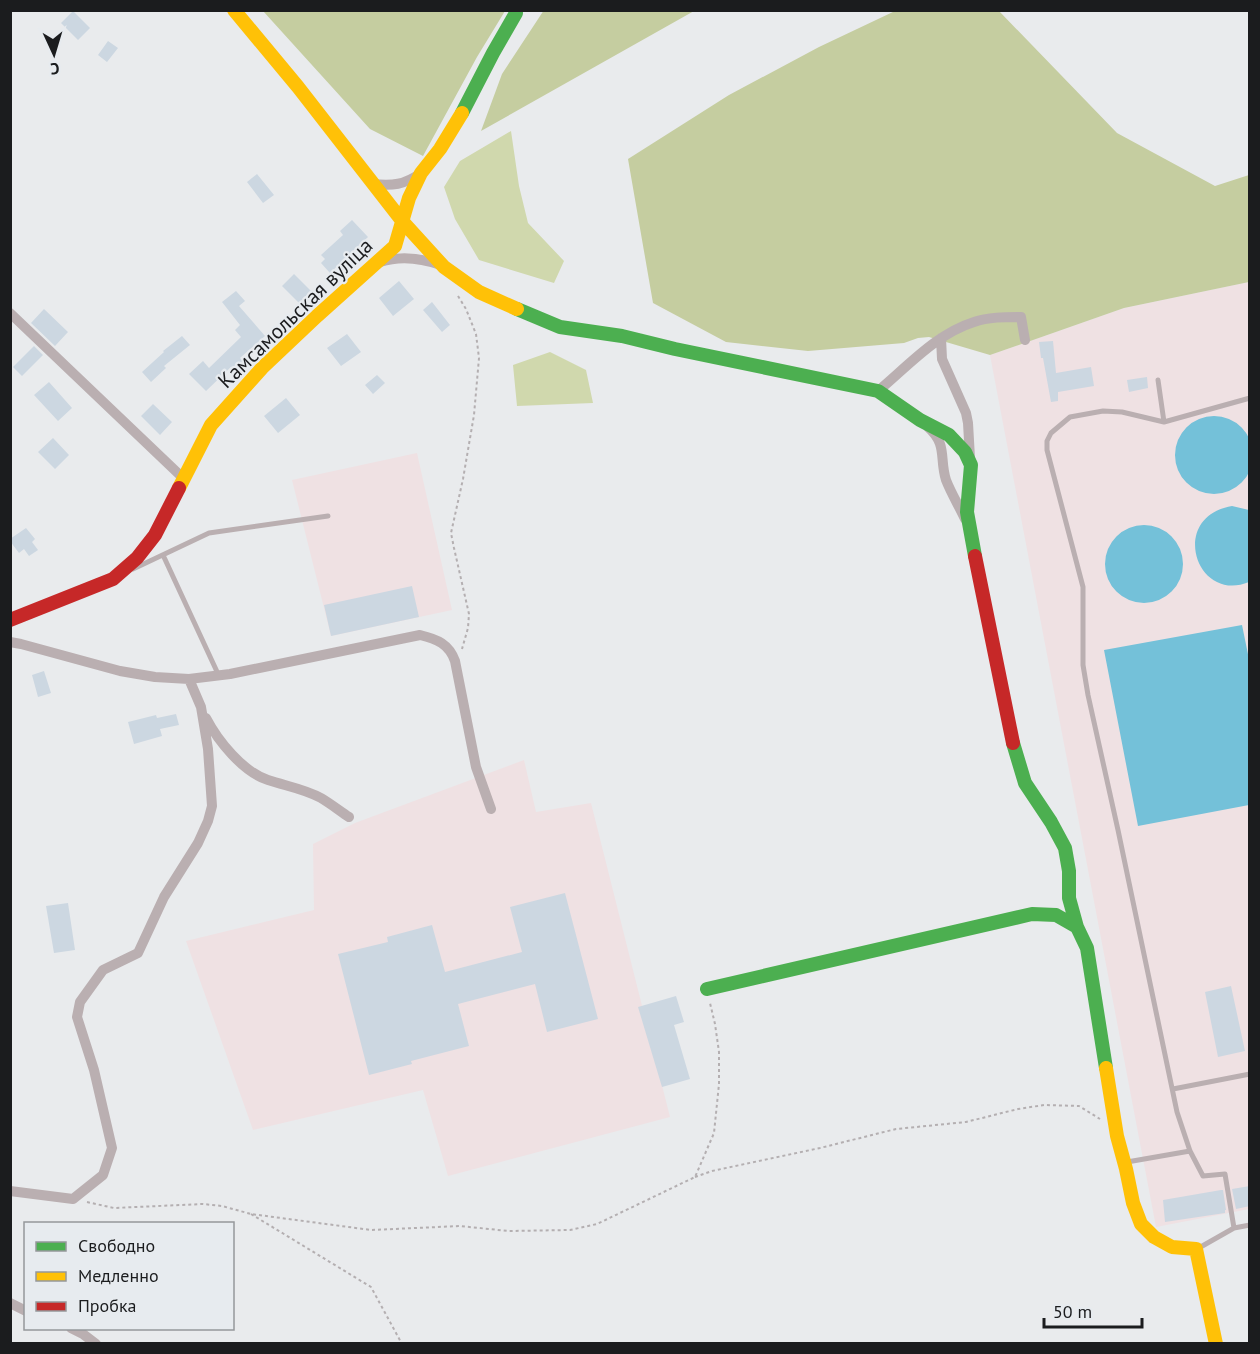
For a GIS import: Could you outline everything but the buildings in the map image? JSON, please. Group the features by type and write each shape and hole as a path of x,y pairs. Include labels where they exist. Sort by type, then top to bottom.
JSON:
{"street":[{"path":"234,10 298,87 403,222 444,267 479,292 560,327 622,336 686,352 878,391 920,420 948,435 965,452 970,465"},
{"name":"Камсамольская вуліца","path":"10,620 113,579 137,558 155,535 211,425 262,368 316,316 395,246 409,198 421,173 440,149 458,120 516,13"},
{"path":"372,184 385,186 400,184 421,173"},
{"path":"376,264 404,258 418,259 444,267"},
{"path":"10,313 183,478"},
{"path":"878,391 941,338 974,321 1021,317 1025,340"},
{"path":"941,338 942,359 966,413 968,423 970,465 967,512 969,527 1013,745 1026,783 1065,848 1069,871 1069,898 1077,927 1087,948 1117,1136 1133,1203 1141,1224 1154,1238 1172,1247 1196,1250 1216,1344"},
{"path":"920,420 934,433 941,446 945,476 969,527"},
{"path":"10,642 120,671 155,677 189,679 219,676 420,635 435,639 449,649 455,661 476,767 491,809"},
{"path":"189,679 211,727 226,748 240,762 266,780 292,786 321,798 349,817"},
{"path":"10,1191 73,1199 103,1175 112,1149 94,1070 77,1017 80,1002 104,970 138,953 164,897 198,843 208,821 212,806 212,790 201,707"},
{"path":"707,989 1032,914 1056,915 1077,927"},
{"path":"10,1303 24,1310"},
{"path":"73,1330 83,1334 96,1344"}],"lane":[{"path":"1158,380 1164,422"},
{"path":"1234,1228 1225,1174 1203,1176 1190,1151 1177,1112 1088,695 1083,665 1083,587 1047,450 1047,441 1051,434 1070,417 1103,411 1122,412 1164,422 1250,398"},
{"path":"113,579 209,533 328,516"},
{"path":"163,555 219,676"},
{"path":"1173,1089 1250,1074"},
{"path":"1124,1162 1190,1151"},
{"path":"1196,1250 1234,1228 1250,1225"}],"path":[{"path":"454,290 466,309 476,334 479,358 474,415 464,480 451,533 469,621 464,646 455,661"},
{"path":"695,1178 714,1133 719,1084 719,1052 707,989"},
{"path":"73,1199 114,1208 203,1204 222,1206 250,1214 371,1230 460,1226 508,1232 570,1230 597,1224 712,1171 896,1129 966,1122 1044,1105 1079,1106 1099,1117 1117,1136"},
{"path":"250,1214 371,1287 402,1344"}],"shaded area":[{"path":"1249,282 1249,1209 1156,1227 990,355 1124,308"},
{"path":"417,453 452,610 331,636 292,480"},
{"path":"524,760 536,812 591,803 670,1117 448,1176 423,1090 253,1130 186,941 314,910 313,844 355,823"}],"green space":[{"path":"544,10 694,11 481,131 502,74"},
{"path":"263,11 505,11 423,156 370,129"},
{"path":"895,11 999,11 1117,133 1215,186 1249,175 1249,282 1124,308 990,355 929,337 904,343 808,351 726,342 653,303 628,159 729,95 819,47"},
{"path":"511,131 519,186 528,223 564,261 554,283 479,260 455,219 444,187 460,161"},
{"path":"550,352 586,370 593,403 517,406 513,365"}],"water":[{"path":"1214,416 1229,419 1246,433 1253,455 1250,470 1236,487 1214,494 1199,491 1182,477 1175,455 1178,440 1192,423"},
{"path":"1232,506 1249,510 1249,582 1230,586 1215,581 1203,571 1197,556 1195,541 1200,526 1212,513"},
{"path":"1136,525 1152,525 1166,531 1177,542 1183,556 1183,572 1177,586 1166,597 1152,603 1136,603 1122,597 1111,586 1105,572 1105,556 1111,542 1122,531"},
{"path":"1242,625 1250,664 1249,805 1138,826 1104,650"}],"traffic: fast":[{"path":"462,113 516,13"},
{"path":"517,309 560,327 622,336 878,391 920,420 949,435 965,452 971,465 967,512 975,556"},
{"path":"1013,743 1025,783 1065,848 1069,871 1069,898 1077,927"},
{"path":"707,989 1032,914 1056,915 1077,927 1087,948 1106,1068"}],"traffic: slow":[{"path":"234,10 298,87 403,222 444,267 479,292 517,309"},
{"path":"179,488 211,425 262,368 395,246 409,198 421,173 440,149 462,113"},
{"path":"1106,1068 1117,1136 1133,1203 1141,1224 1154,1237 1172,1247 1196,1249 1216,1344"}],"traffic: jam":[{"path":"10,620 113,579 137,558 155,535 179,488"},
{"path":"975,556 1013,743"}]}
